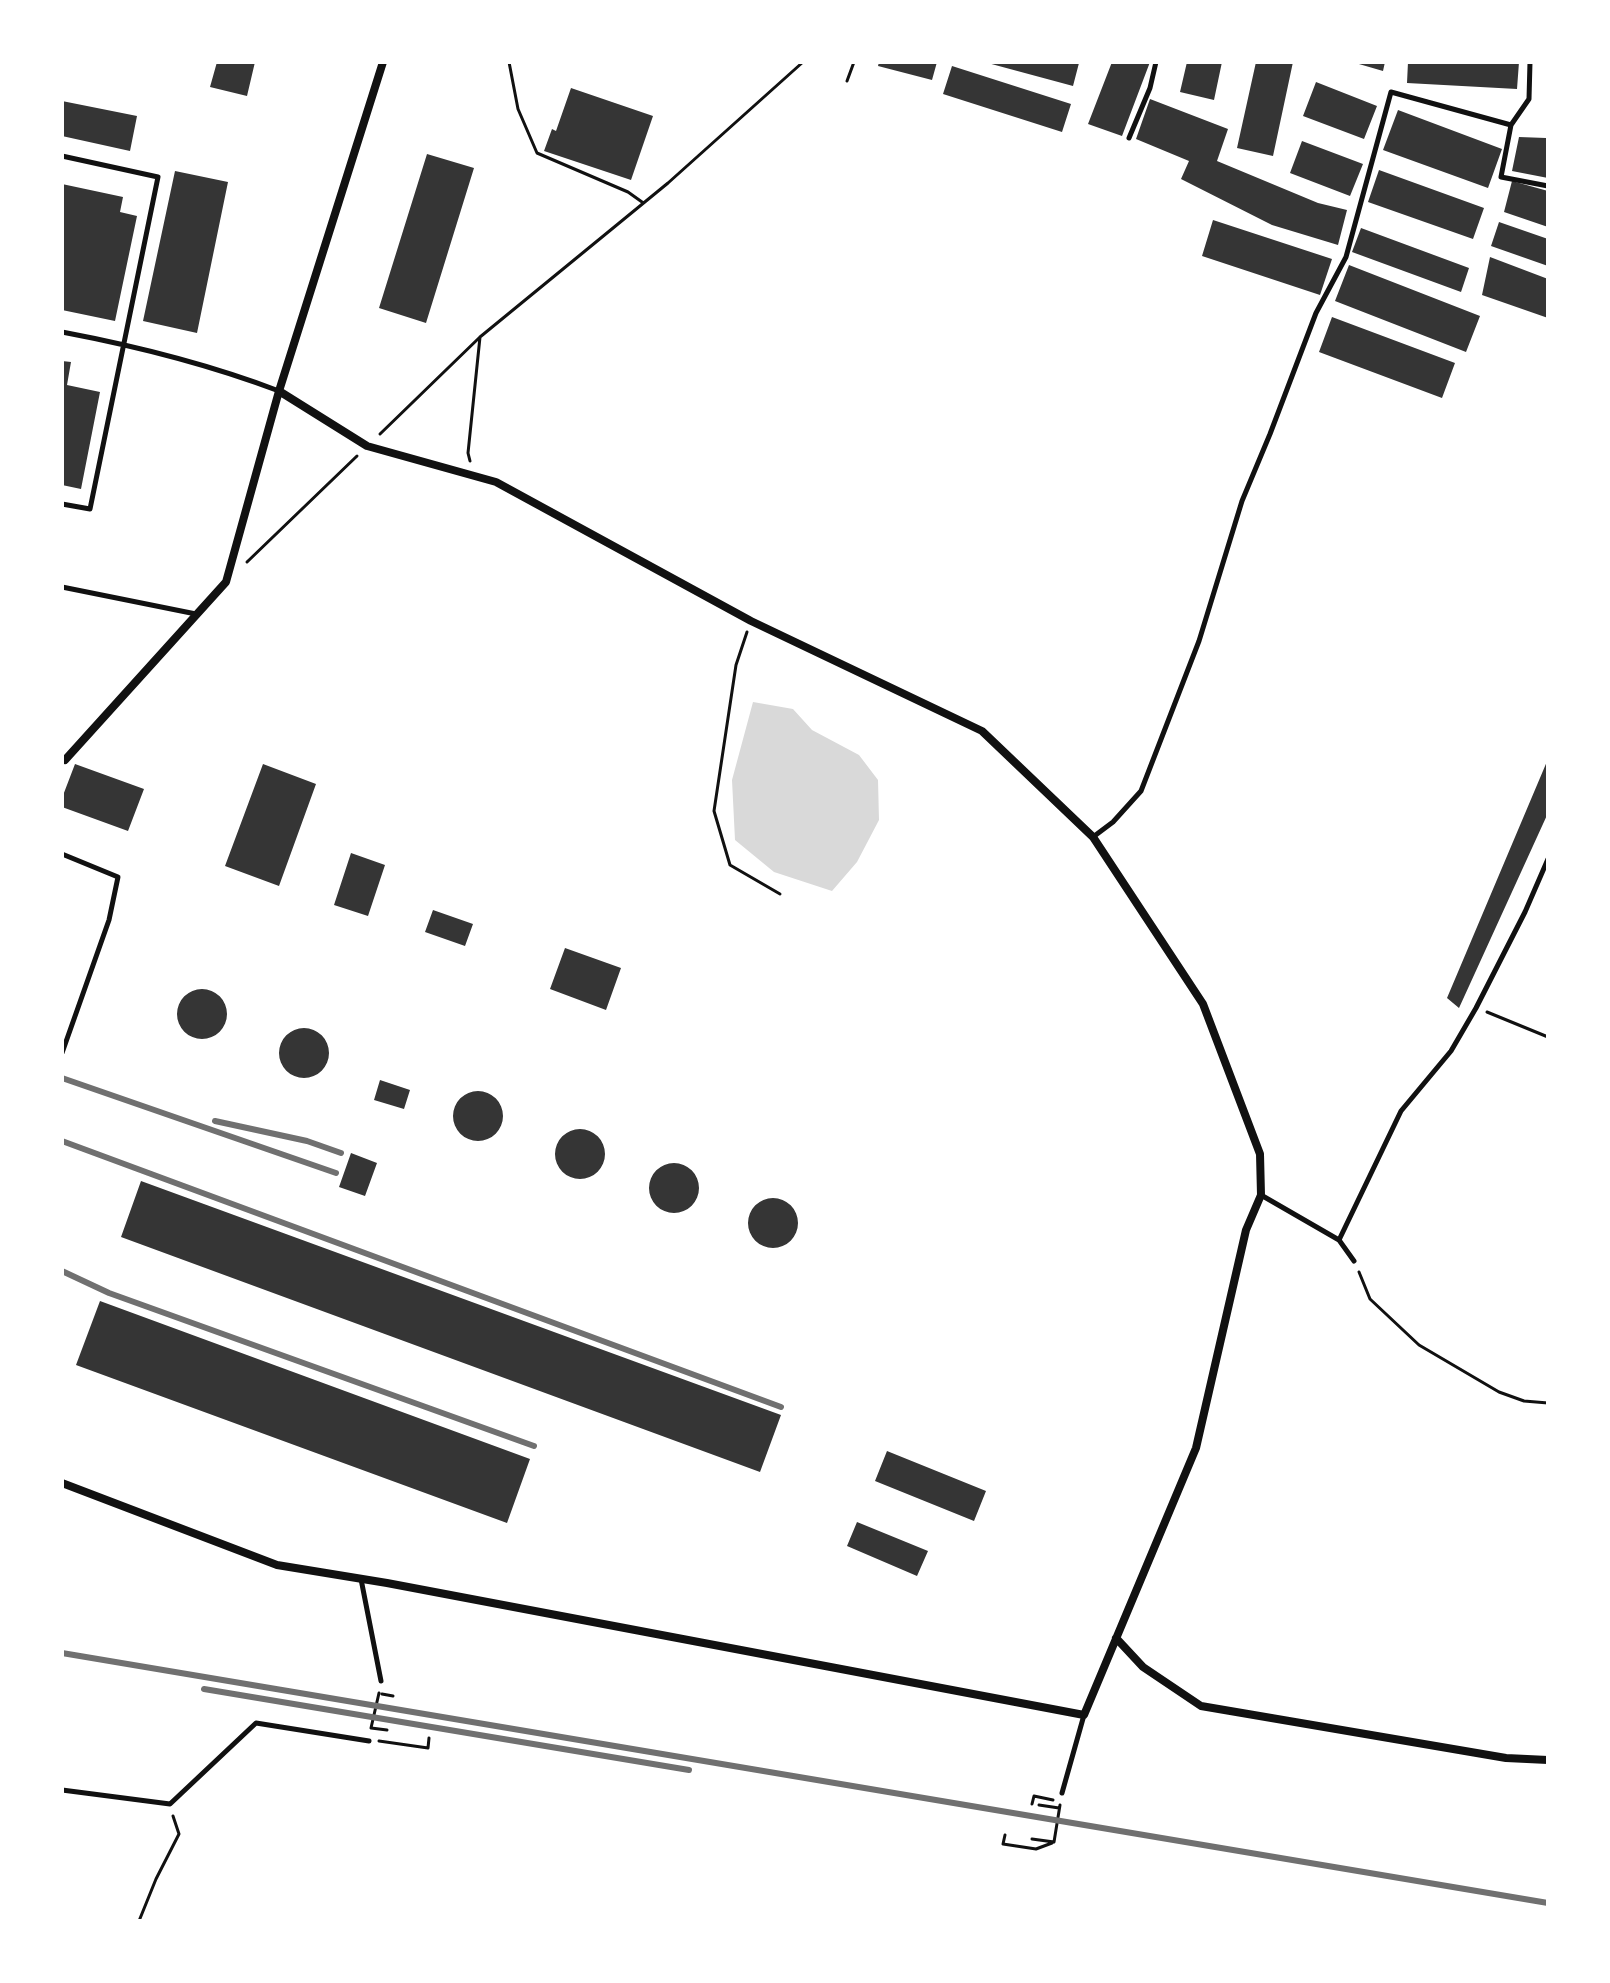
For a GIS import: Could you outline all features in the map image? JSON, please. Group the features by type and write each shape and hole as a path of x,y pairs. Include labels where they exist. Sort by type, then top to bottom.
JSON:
{"street":[{"path":"63,763 226,582 279,391 383,62"},
{"path":"62,1483 277,1565 1084,1715 1196,1448 1246,1230 1261,1195 1260,1154 1203,1004 1093,837 982,731 751,621 496,482 367,446 279,391"},
{"path":"1116,1638 1143,1667 1201,1706 1506,1758 1548,1760"}],"lane":[{"path":"1129,138 1150,88 1156,62"},
{"path":"1530,62 1529,99 1511,125 1501,177 1548,186"},
{"path":"1093,837 1113,822 1141,791 1199,641 1242,501 1316,313 1346,257 1391,92 1511,125"},
{"path":"62,156 158,177 90,509 62,504"},
{"path":"62,332 221,369 279,391"},
{"path":"62,587 197,614"},
{"path":"62,854 118,877 109,920 62,1053"},
{"path":"1339,1240 1401,1111 1451,1051 1476,1008 1548,859"},
{"path":"1261,1195 1339,1240 1354,1261"},
{"path":"361,1579 381,1681"},
{"path":"1062,1793 1084,1715"},
{"path":"62,1790 170,1804 256,1723 369,1741"}],"path":[{"path":"509,62 518,109 537,153 628,192 644,203"},
{"path":"226,582 480,337 644,203 803,62"},
{"path":"847,81 854,62"},
{"path":"473,476 468,453 480,337"},
{"path":"751,621 736,665 714,811 730,865 780,894"},
{"path":"1476,1008 1548,1037"},
{"path":"1354,1261 1370,1299 1419,1345 1499,1392 1524,1401 1548,1403"},
{"path":"381,1681 371,1730 387,1730"},
{"path":"379,1693 393,1696"},
{"path":"384,1740 428,1748 429,1738"},
{"path":"1032,1804 1034,1796 1061,1801 1054,1842"},
{"path":"139,1921 179,1834 170,1804"},
{"path":"1039,1805 1059,1808"},
{"path":"1005,1835 1003,1844 1036,1849 1054,1842"},
{"path":"1032,1839 1054,1842"}],"shaded area":[{"path":"753,702 793,709 812,730 859,755 878,780 879,820 857,862 832,891 774,872 735,840 732,780"}],"building":[{"path":"217,62 255,62 247,96 210,87"},
{"path":"879,62 937,62 932,80 878,66"},
{"path":"984,62 1076,62 1079,63 1073,86"},
{"path":"1112,62 1150,62 1122,136 1088,124"},
{"path":"1187,62 1222,62 1214,100 1180,92"},
{"path":"1256,62 1293,62 1273,156 1237,148"},
{"path":"1352,62 1385,62 1383,71"},
{"path":"1408,62 1519,62 1517,89 1407,83"},
{"path":"952,66 1071,104 1062,132 943,94"},
{"path":"1316,82 1377,106 1364,139 1303,116"},
{"path":"571,88 653,116 631,180 544,151 552,129 556,131"},
{"path":"1150,99 1228,129 1217,161 1318,203 1347,210 1338,245 1272,225 1181,179 1189,161 1136,139"},
{"path":"62,101 137,116 130,151 62,136"},
{"path":"1398,110 1502,149 1488,188 1383,150"},
{"path":"1519,137 1546,138 1548,178 1512,171"},
{"path":"1302,141 1363,164 1350,196 1290,173"},
{"path":"427,154 474,168 426,323 379,308"},
{"path":"1379,170 1484,208 1473,239 1368,202"},
{"path":"175,171 228,182 197,333 143,321"},
{"path":"1512,181 1548,191 1548,227 1504,212"},
{"path":"62,184 123,197 120,212 137,216 115,321 62,310"},
{"path":"1213,220 1332,259 1320,295 1202,256"},
{"path":"1499,222 1548,239 1548,266 1491,246"},
{"path":"1361,228 1469,268 1461,292 1352,252"},
{"path":"1490,257 1548,279 1548,318 1482,295"},
{"path":"1349,265 1480,316 1466,352 1335,301"},
{"path":"1332,317 1455,363 1442,398 1319,352"},
{"path":"62,361 71,362 67,385 100,392 81,489 62,485"},
{"path":"1548,759 1548,813 1459,1008 1447,998"},
{"path":"75,764 144,789 128,831 62,807 62,798"},
{"path":"263,764 316,784 279,886 225,866"},
{"path":"351,853 385,865 368,916 334,905"},
{"path":"433,910 473,924 465,946 425,932"},
{"path":"565,948 621,968 606,1010 550,989"},
{"path":"202,989 220,996 227,1014 220,1032 202,1039 184,1032 177,1014 184,996"},
{"path":"304,1028 322,1035 329,1053 322,1071 304,1078 286,1071 279,1053 286,1035"},
{"path":"380,1080 410,1090 404,1109 374,1100"},
{"path":"478,1091 496,1098 503,1116 496,1134 478,1141 460,1134 453,1116 460,1098"},
{"path":"580,1129 598,1136 605,1154 598,1172 580,1179 562,1172 555,1154 562,1136"},
{"path":"351,1153 377,1163 365,1196 339,1187"},
{"path":"674,1163 692,1170 699,1188 692,1206 674,1213 656,1206 649,1188 656,1170"},
{"path":"141,1181 781,1415 760,1472 121,1237"},
{"path":"773,1198 791,1205 798,1223 791,1241 773,1248 755,1241 748,1223 755,1205"},
{"path":"100,1301 530,1459 507,1523 76,1365"},
{"path":"887,1451 986,1491 974,1521 875,1481"},
{"path":"857,1522 928,1551 917,1576 847,1546"}],"railway":[{"path":"62,1078 336,1173"},
{"path":"215,1121 307,1141 341,1153"},
{"path":"62,1141 781,1407"},
{"path":"62,1271 109,1293 534,1446"},
{"path":"62,1653 1548,1903"},
{"path":"204,1689 689,1770"}]}
